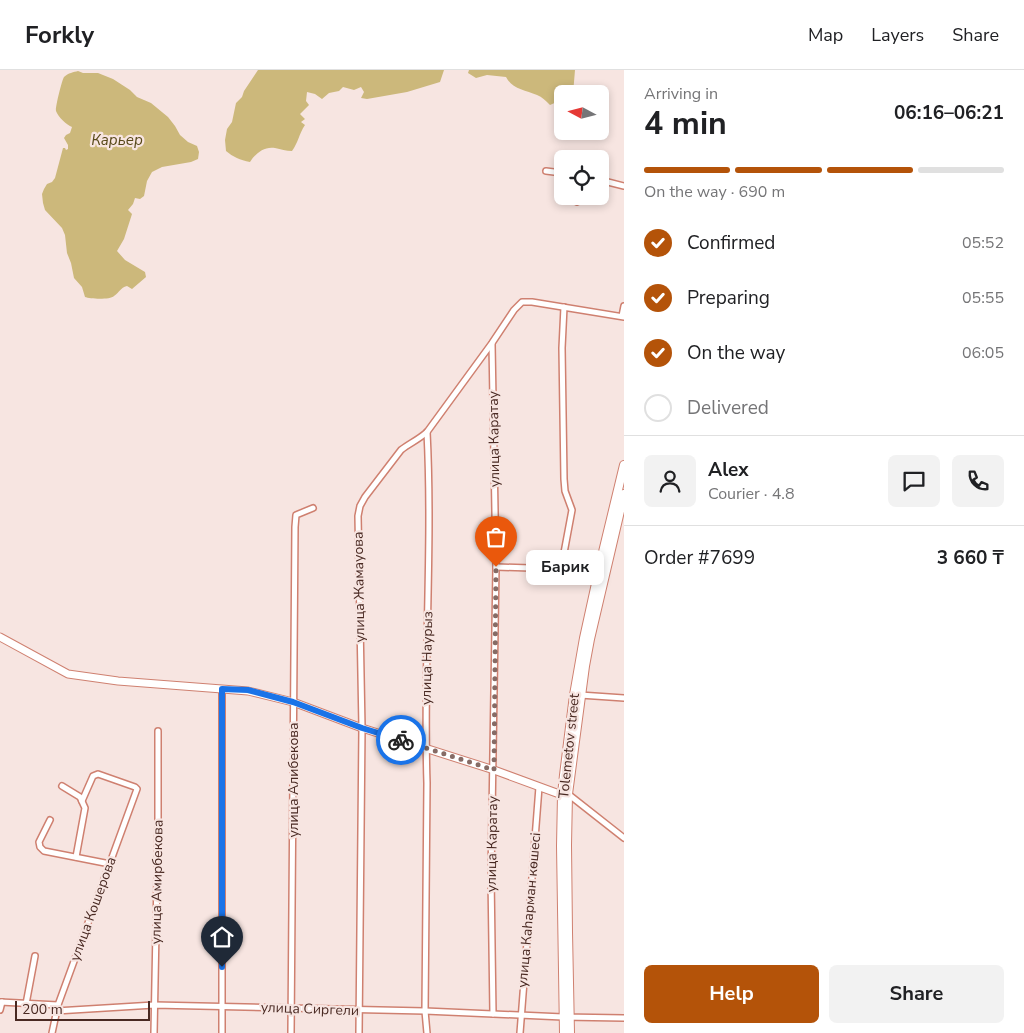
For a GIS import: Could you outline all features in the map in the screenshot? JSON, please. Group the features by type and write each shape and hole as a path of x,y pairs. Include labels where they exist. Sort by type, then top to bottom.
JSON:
{"main road":[{"name":"Tolemetov street","path":"570,1033 567,1017 561,874 565,794 584,638 624,464"},
{"name":"Tolemetov street","path":"578,695 624,494"},
{"name":"Tolemetov street","path":"564,1033 567,1017"}],"street":[{"path":"546,171 554,172"},
{"path":"609,182 624,186"},
{"name":"улица Жамауова","path":"359,1033 362,728 358,516 360,506 401,450 427,432 514,310 522,302 623,316"},
{"path":"623,316 624,306"},
{"path":"561,569 572,510 565,492 564,480 562,348 564,307"},
{"name":"улица Каратау","path":"492,343 496,567 491,878 493,1014"},
{"name":"улица Наурыз","path":"427,432 429,539 426,748 425,1011 427,1033"},
{"name":"улица Алибекова","path":"291,1033 294,527 296,515 313,508"},
{"path":"496,567 561,569 596,580"},
{"path":"0,638 68,674 118,681 248,690 293,702 362,728 565,794 624,838"},
{"path":"222,689 222,1033"},
{"path":"578,695 624,698"},
{"name":"улица Амирбекова","path":"154,1033 158,731"},
{"name":"улица Кошерова","path":"52,1033 58,1005 137,789 98,774 93,776 82,801"},
{"path":"62,786 80,797 85,808 76,857"},
{"name":"улица Каһарман көшесі","path":"520,1033 539,787"},
{"path":"50,820 39,842 40,847 44,851 110,864"},
{"path":"26,1004 36,956"},
{"path":"0,1010 1,1002 58,1005"},
{"name":"улица Сиргели","path":"56,1011 154,1005 624,1018"}],"water":[{"path":"258,70 444,70 440,82 407,92 367,99 361,98 364,92 361,87 354,90 343,87 339,91 329,93 322,99 315,94 307,92 306,101 309,105 300,114 305,119 301,122 305,125 292,151 267,148 254,156 250,162 237,158 226,151 225,140 227,129 232,122 236,103 242,97"},
{"path":"469,70 575,70 574,85 554,85 554,103 550,105 539,96 515,87 506,77 487,75 476,78 468,73"},
{"name":"Карьер","path":"78,71 98,73 113,79 137,97 151,103 168,117 180,135 188,142 197,146 199,152 198,159 191,162 162,167 152,172 147,181 144,196 140,199 135,198 128,210 132,214 124,239 117,251 125,260 145,272 146,277 132,289 127,286 114,296 108,298 95,299 85,297 82,287 74,278 62,228 45,210 43,203 42,194 47,184 55,178 63,148 68,149 64,138 70,133 72,127 56,111 60,88 64,77"}],"way so far":[{"path":"401,740 494,770 496,567"}],"place":[{"name":"Барик","path":"496,567"}],"route":[{"path":"222,967 222,689 248,690 293,702 362,728 401,740"}]}
